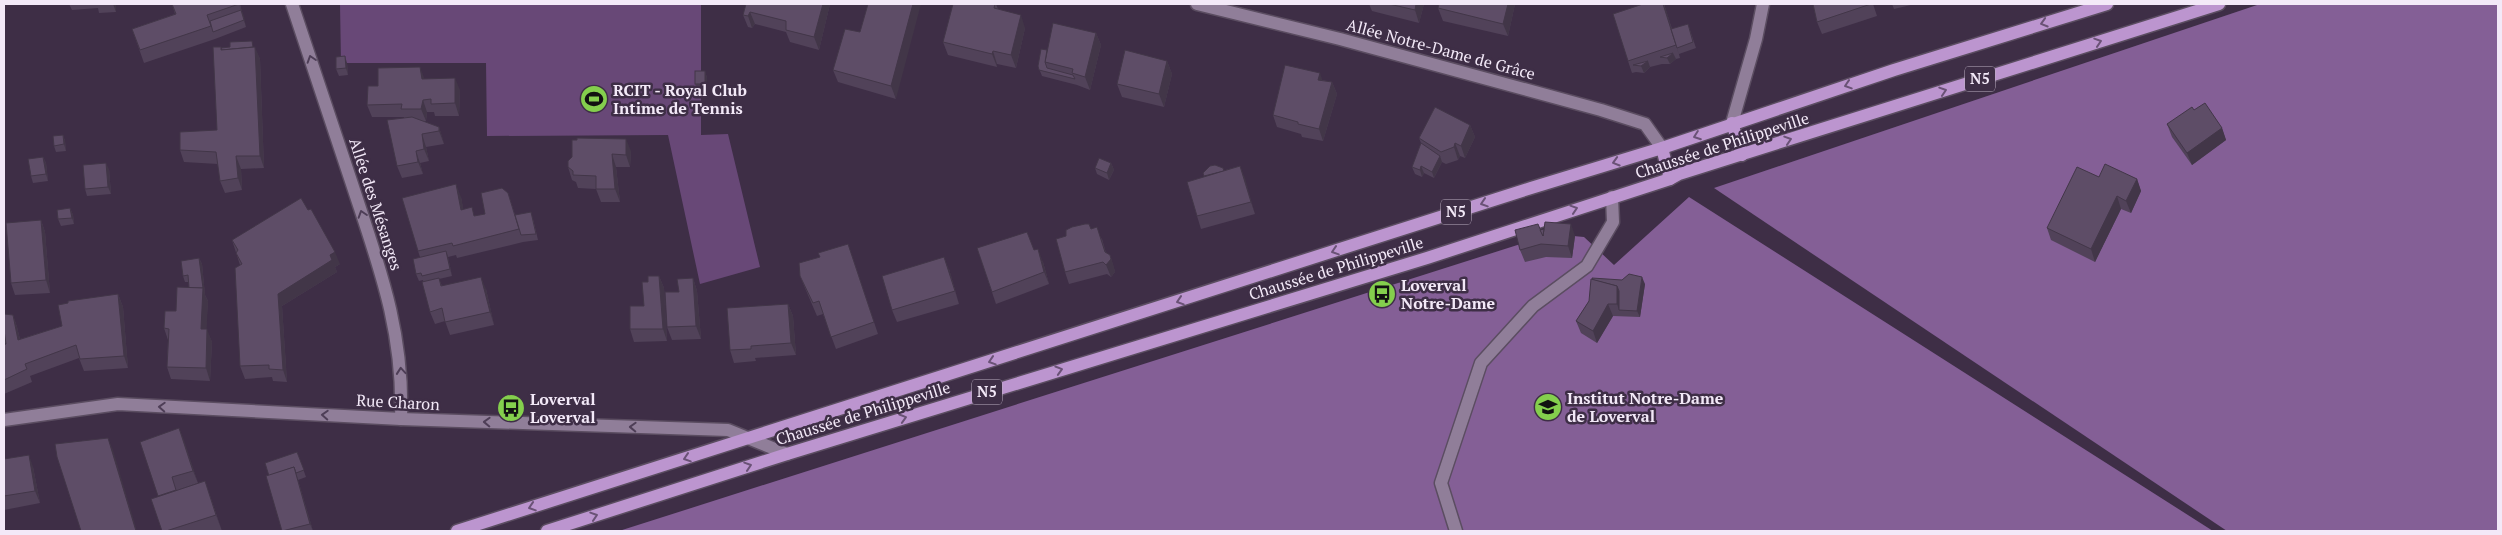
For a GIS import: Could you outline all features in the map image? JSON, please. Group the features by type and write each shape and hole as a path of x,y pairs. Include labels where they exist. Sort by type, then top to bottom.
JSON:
{"main road":[{"name":"Chaussée de Philippeville","path":"1732,123 2108,4"},
{"name":"Chaussée de Philippeville","path":"547,531 786,454 1427,258 1670,179 1679,174 2219,4"},
{"name":"N5","path":"1662,148 1732,123"},
{"path":"1732,123 1742,155"},
{"path":"1662,148 1670,179"},
{"name":"Chaussée de Philippeville","path":"457,531 1531,188 1662,148"}],"street":[{"name":"Allée des Mésanges","path":"292,4 387,291 399,350 402,382 401,419"},
{"name":"Allée Notre-Dame de Grâce","path":"1197,4 1340,39 1601,110 1645,124 1662,148"},
{"path":"1732,123 1756,39 1763,4"},
{"path":"1456,531 1441,483 1481,363 1533,306 1587,266 1613,222 1612,197"},
{"name":"Rue Charon","path":"4,420 118,404 401,419 728,430 786,454"}],"shaded area":[{"name":"RCIT - Royal Club Intime de Tennis","path":"340,4 701,4 701,135 728,134 760,267 700,284 668,135 487,136 486,63 341,63"},
{"path":"2260,4 2498,4 2498,531 2227,531 1714,188"},
{"name":"Institut Notre-Dame de Loverval","path":"1689,197 2213,531 619,531 1552,234 1584,237 1614,265"}],"building":[{"path":"172,4 239,4 207,15 211,26 140,50 132,29 176,14"},
{"path":"746,4 823,4 814,37 786,30 786,21 750,12 748,16 743,15"},
{"path":"868,4 913,4 891,86 833,70 845,29 860,32"},
{"path":"953,4 995,4 994,8 1021,15 1011,55 993,51 992,54 943,42"},
{"path":"1389,4 1416,4 1415,10"},
{"path":"1439,4 1508,4 1503,24 1438,8"},
{"path":"1643,4 1663,4 1676,45 1628,61 1613,14"},
{"path":"1813,4 1871,4 1817,22"},
{"path":"241,10 244,20 213,32 210,21"},
{"path":"1053,23 1096,33 1085,77 1072,73 1073,69 1045,62"},
{"path":"1688,24 1693,42 1677,48 1671,29"},
{"path":"252,41 253,47 222,50 221,48 230,47 230,42"},
{"path":"213,47 221,47 221,50 255,47 260,156 236,156 238,178 220,181 216,152 180,150 180,132 217,130"},
{"path":"1041,49 1047,50 1045,62 1047,68 1073,75 1075,79 1039,70"},
{"path":"1125,50 1167,61 1159,94 1117,84"},
{"path":"1673,53 1667,58 1660,57"},
{"path":"345,56 346,68 336,69 336,57"},
{"path":"1648,61 1641,66 1633,65"},
{"path":"1285,65 1320,73 1318,80 1332,82 1319,129 1273,115"},
{"path":"420,67 422,79 455,78 455,103 431,104 431,99 423,100 421,109 401,109 402,104 367,105 368,86 378,86 378,68"},
{"path":"695,71 705,71 705,84 695,84"},
{"path":"2205,103 2222,128 2187,153 2167,124 2192,107 2194,110"},
{"path":"1435,107 1470,125 1461,146 1455,143 1454,147 1441,152 1419,138"},
{"path":"412,117 439,127 439,131 422,134 424,149 416,151 418,162 397,166 387,120"},
{"path":"63,135 64,144 54,146 53,136"},
{"path":"577,138 626,139 626,155 612,154 615,189 596,189 596,176 573,175 573,171 568,167 568,161 572,157 572,140 577,140"},
{"path":"1421,143 1440,156 1432,172 1421,166 1420,170 1412,167"},
{"path":"43,157 46,174 31,176 28,159"},
{"path":"1099,158 1111,163 1107,173 1095,168"},
{"path":"106,163 108,187 85,189 83,165"},
{"path":"2105,164 2137,179 2126,201 2117,196 2091,249 2047,228 2077,167 2099,177"},
{"path":"1215,165 1223,168 1224,171 1204,176 1203,173 1210,166"},
{"path":"1240,166 1251,202 1197,216 1187,182"},
{"path":"456,184 461,210 472,207 474,216 485,214 481,193 502,188 508,193 519,229 453,246 452,243 418,251 402,198"},
{"path":"301,198 308,210 311,209 335,252 330,255 332,260 278,294 283,370 269,369 269,365 240,366 235,268 242,264 236,253 238,250 232,240"},
{"path":"70,208 72,218 58,219 57,210"},
{"path":"531,212 536,234 521,235 515,215"},
{"path":"41,220 46,280 11,283 6,223"},
{"path":"1545,222 1571,224 1568,246 1541,244 1520,250 1515,230 1538,224 1543,236"},
{"path":"1089,224 1091,229 1097,227 1105,252 1110,255 1111,259 1106,265 1103,262 1065,272 1056,239 1066,236 1066,230"},
{"path":"1027,232 1034,250 1038,249 1044,272 992,292 977,248"},
{"path":"848,244 874,322 831,337 819,301 813,303 800,276 799,263 820,257 818,253"},
{"path":"446,251 450,269 422,276 421,273 416,274 413,259"},
{"path":"944,257 955,291 892,310 882,276"},
{"path":"199,258 203,288 189,288 188,275 183,276 181,261"},
{"path":"1629,274 1642,277 1637,311 1619,310 1619,291 1617,286 1593,280 1592,278 1622,280"},
{"path":"648,276 659,276 663,329 630,329 630,306 644,306 642,282 648,282"},
{"path":"481,277 490,312 445,322 442,308 430,312 422,282 439,278 441,286"},
{"path":"693,278 696,326 667,327 665,292 679,292 677,279"},
{"path":"1591,279 1617,286 1617,304 1608,304 1593,331 1576,321 1589,301"},
{"path":"177,287 203,288 201,329 207,329 206,368 167,367 169,329 164,328 165,311 176,311"},
{"path":"118,294 124,356 80,359 76,345 25,364 27,369 4,380 4,345 6,344 4,314 13,315 18,340 62,326 58,305 68,303 68,301"},
{"path":"788,304 791,343 751,346 751,349 730,350 727,308"},
{"path":"179,428 193,471 172,477 176,490 158,496 140,442"},
{"path":"108,438 136,531 81,531 57,457 55,444"},
{"path":"297,452 304,470 296,473 294,467 269,476 265,463"},
{"path":"29,455 35,491 4,496 4,459"},
{"path":"294,467 310,524 282,531 266,476"},
{"path":"205,481 216,515 162,531 151,499"}],"place":[{"name":"RCIT - Royal Club Intime de Tennis","path":"594,99"},
{"name":"Loverval Notre-Dame","path":"1382,294"},
{"name":"Institut Notre-Dame de Loverval","path":"1548,407"},
{"name":"Loverval Loverval","path":"511,408"}]}
